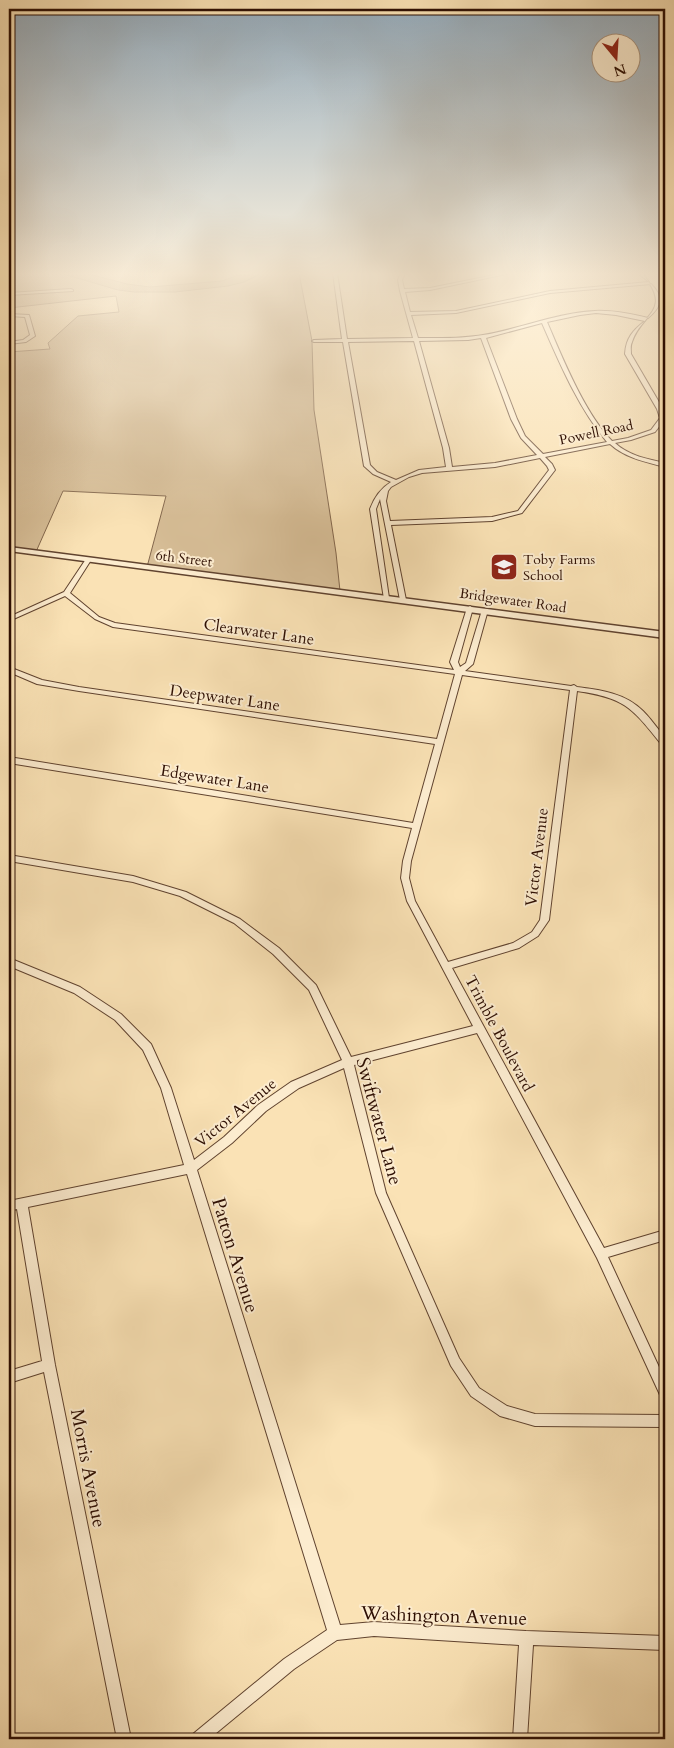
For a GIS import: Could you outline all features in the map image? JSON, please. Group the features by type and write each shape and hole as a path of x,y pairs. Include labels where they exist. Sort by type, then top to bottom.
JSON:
{"street":[{"path":"346,355 367,466 376,473 396,482"},
{"path":"419,355 450,468"},
{"path":"388,523 492,519 520,512 552,470 550,465 523,438 489,355"},
{"path":"560,355 595,425 617,448 629,454 665,465"},
{"name":"Powell Road","path":"386,598 372,509 376,500 396,482 421,471 495,465 643,436 653,431 663,418 660,409 628,355"},
{"path":"385,491 384,501 403,600"},
{"name":"6th Street","path":"9,550 356,594"},
{"path":"9,618 66,593 88,560"},
{"name":"Clearwater Lane","path":"66,593 97,618 113,625 600,692 624,700 640,712 665,743"},
{"name":"Bridgewater Road","path":"356,594 665,635"},
{"name":"Trimble Boulevard","path":"459,672 454,662 470,608"},
{"name":"Trimble Boulevard","path":"485,610 469,664 459,672 407,861 406,878 411,901 601,1254 665,1393"},
{"name":"Deepwater Lane","path":"9,669 40,682 79,689 440,742"},
{"name":"Victor Avenue","path":"446,966 516,946 535,934 544,920 574,687"},
{"name":"Edgewater Lane","path":"9,760 416,826"},
{"name":"Swiftwater Lane","path":"9,858 133,879 183,894 237,920 276,951 313,988 348,1062 381,1193 455,1362 474,1392 504,1412 535,1420 665,1422"},
{"name":"Patton Avenue","path":"9,962 77,990 118,1017 147,1047 166,1088 335,1633"},
{"name":"Victor Avenue","path":"9,1206 191,1168 228,1140 262,1108 295,1085 348,1062 479,1028"},
{"name":"Morris Avenue","path":"22,1203 49,1365 124,1739"},
{"path":"601,1254 665,1235"},
{"path":"9,1377 49,1365"},
{"name":"Washington Avenue","path":"198,1739 289,1664 335,1633 374,1629 526,1638 665,1643"},
{"path":"520,1739 526,1638"}],"shaded area":[{"path":"9,355 312,355 314,410 340,591 147,567 166,496 63,491 35,554 9,550"}],"place":[{"name":"Toby Farms School","path":"504,567"}]}
